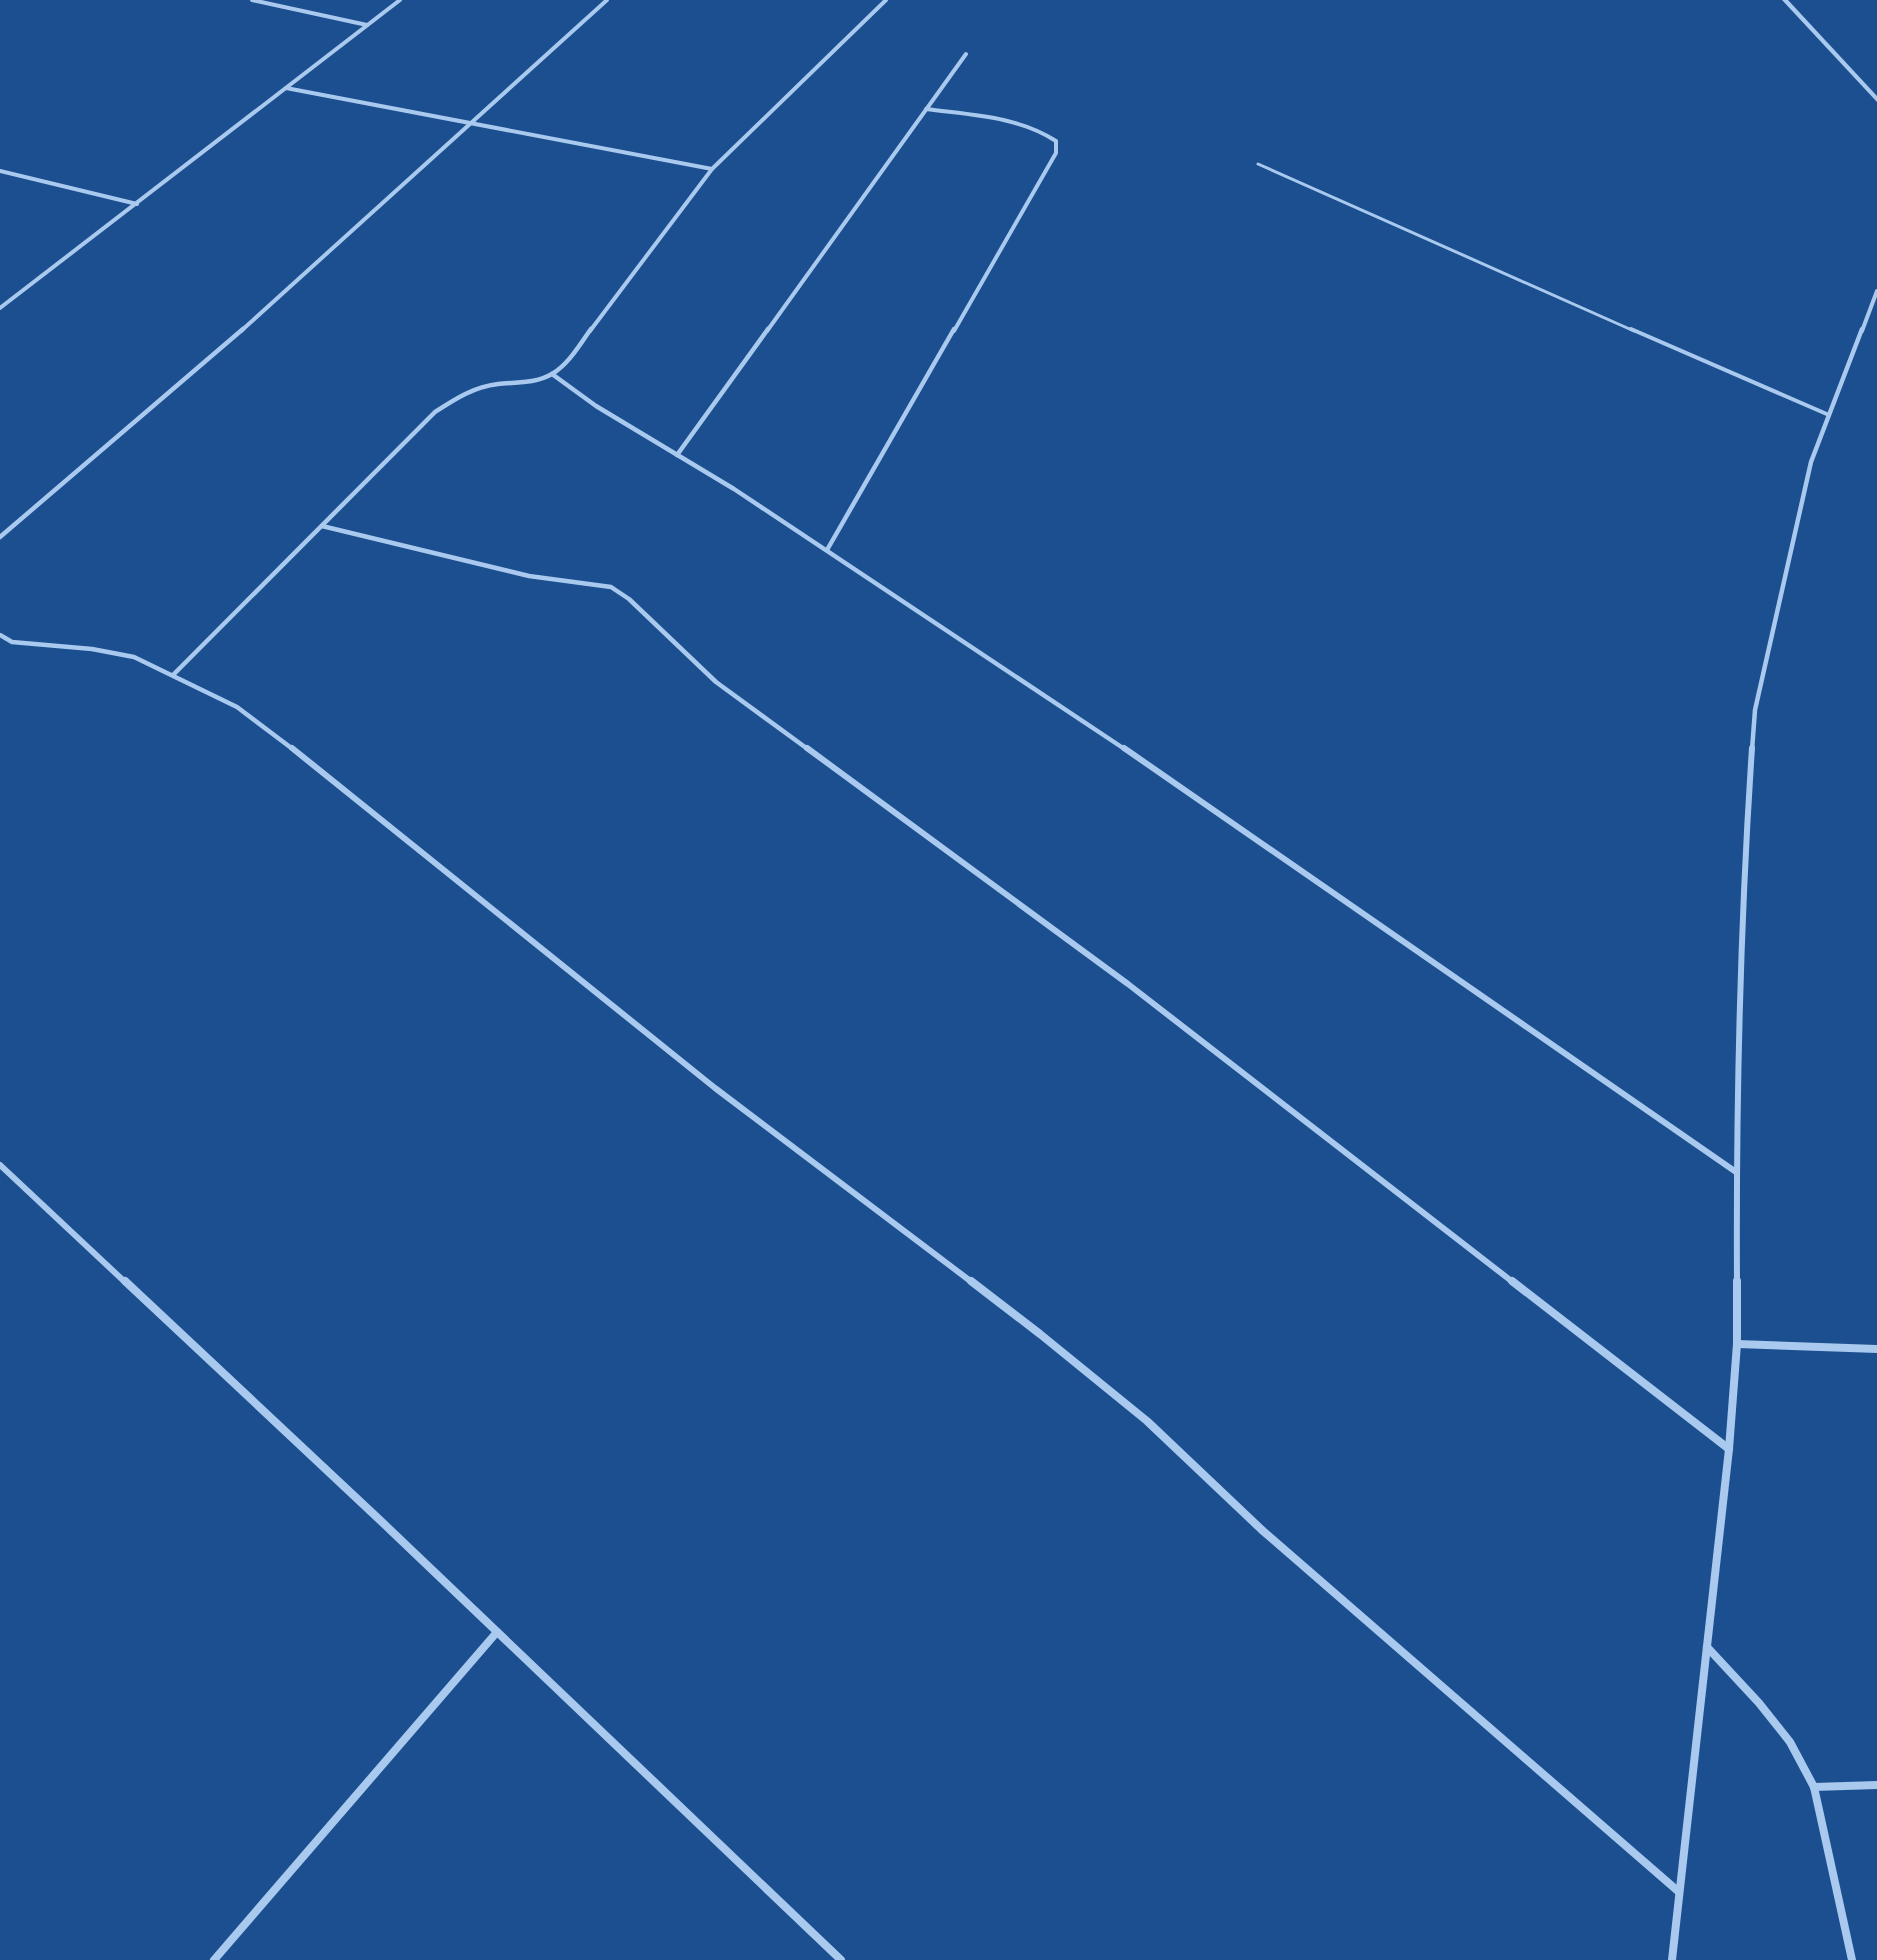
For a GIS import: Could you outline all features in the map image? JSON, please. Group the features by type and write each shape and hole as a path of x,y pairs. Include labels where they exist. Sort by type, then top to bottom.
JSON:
{"street":[{"path":"252,0 367,25"},
{"path":"0,308 400,0"},
{"path":"0,537 273,303 607,0"},
{"path":"173,675 443,407 467,391 497,384 528,383 552,374 568,360 712,169 886,0"},
{"path":"1785,0 1877,100"},
{"path":"677,455 966,54"},
{"path":"286,88 712,169"},
{"path":"827,550 1056,153 1056,141 1045,132 1018,123 926,110"},
{"path":"0,171 137,204"},
{"path":"1672,1960 1729,1449 1737,1344 1736,1172 1745,857 1755,710 1811,462 1877,291"},
{"path":"552,374 596,406 827,550 1131,753 1736,1172"},
{"path":"322,526 529,576 611,587 629,599 716,682 765,720 981,874 1128,984 1729,1449"},
{"path":"0,635 12,642 92,649 134,657 237,707 326,774 715,1088 1040,1334 1147,1421 1263,1531 1679,1892"},
{"path":"0,1165 497,1632 841,1960"},
{"path":"1737,1344 1877,1349"},
{"path":"214,1960 497,1632"},
{"path":"1707,1647 1759,1703 1790,1742 1814,1786 1852,1960"},
{"path":"1814,1786 1877,1785"}],"lane":[{"path":"1258,164 1706,363 1829,415"}]}
